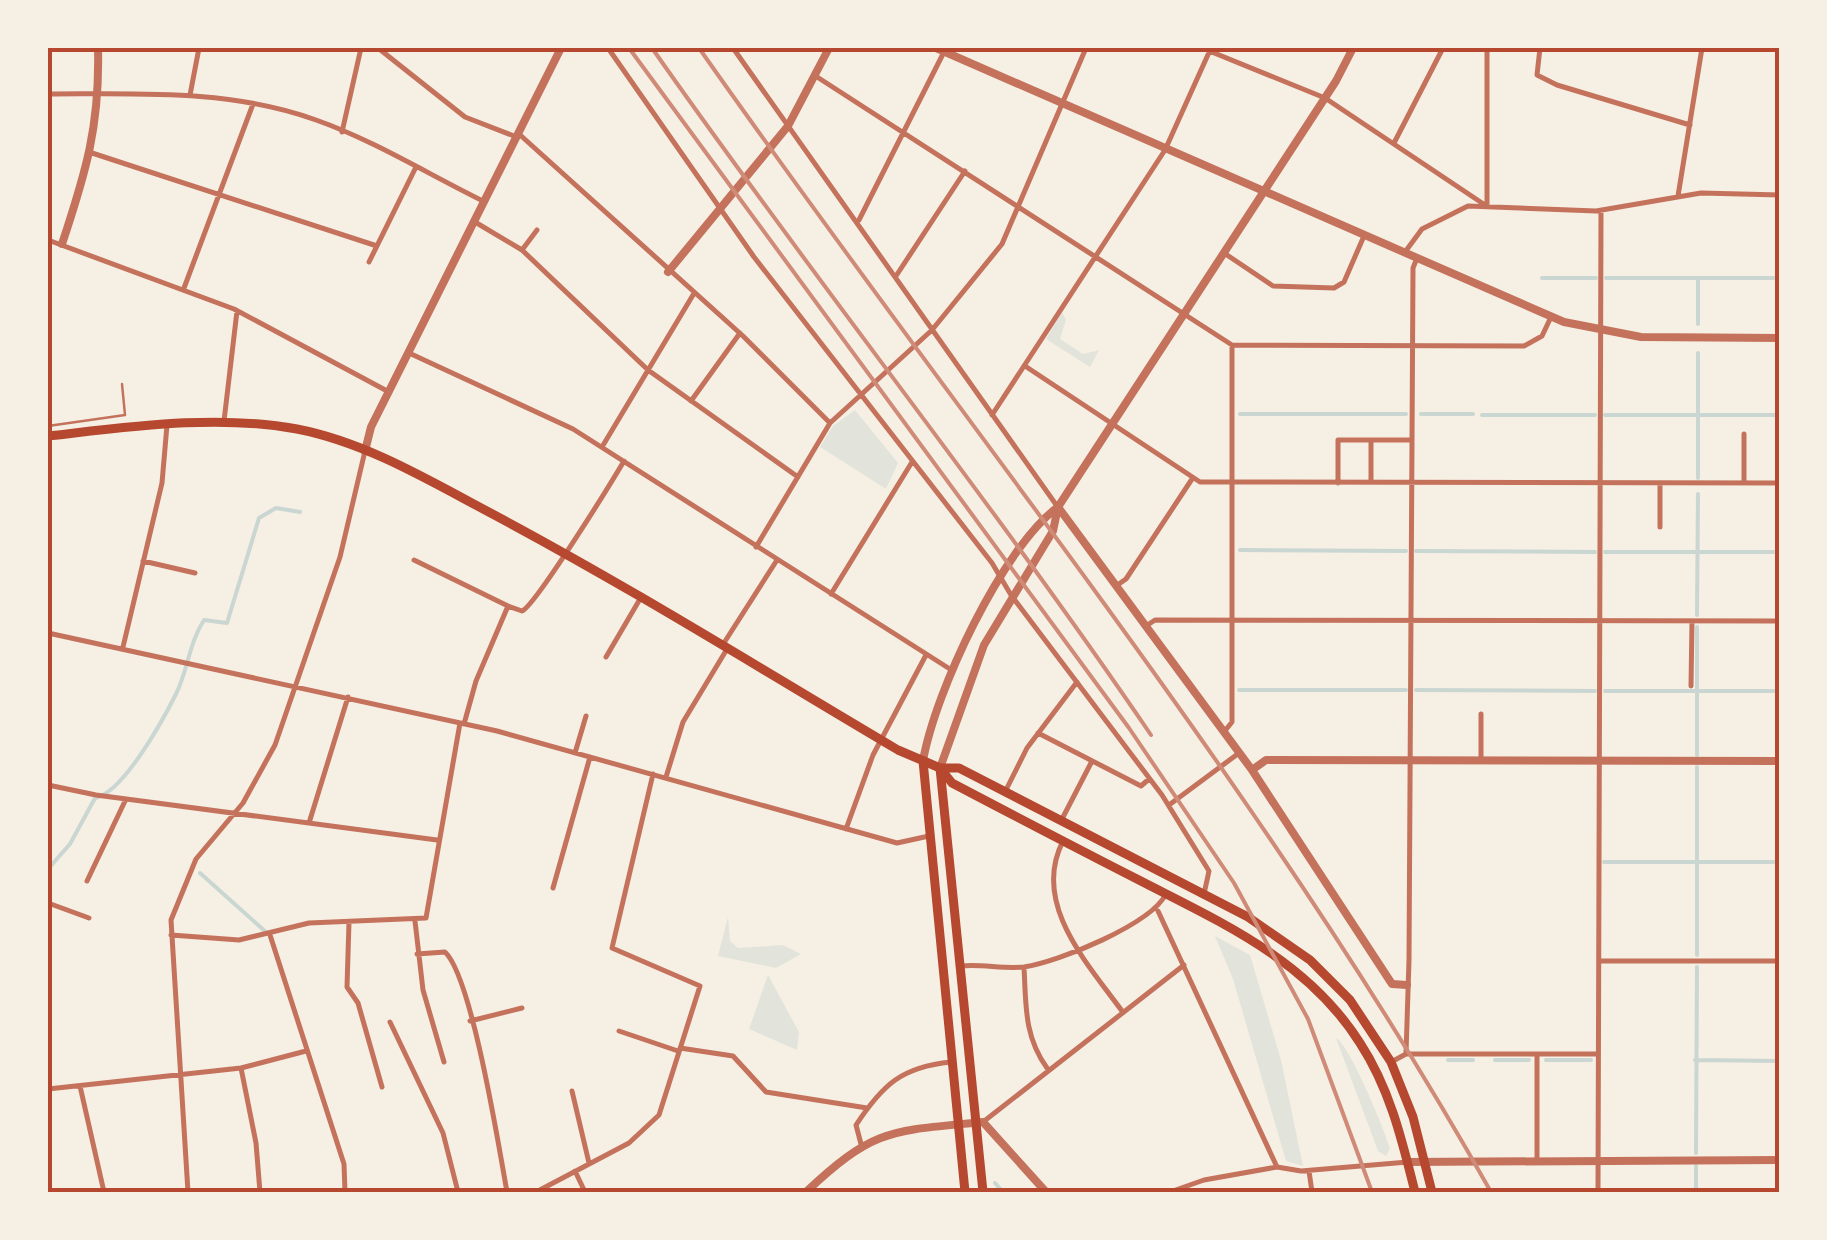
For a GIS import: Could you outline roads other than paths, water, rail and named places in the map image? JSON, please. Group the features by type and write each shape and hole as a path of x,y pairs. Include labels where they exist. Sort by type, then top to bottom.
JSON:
{"main road":[{"path":"48,436 223,424 291,428 365,451 563,552 882,740 940,768 960,768 1264,926 1310,960 1350,1000 1391,1062 1407,1099 1432,1192"},
{"path":"923,761 965,1192"},
{"path":"940,768 952,784 1271,950 1325,998 1377,1072 1415,1192"},
{"path":"940,768 979,1123 982,1192"}],"street":[{"path":"62,244 92,154 99,94 98,48"},
{"path":"190,95 198,48"},
{"path":"342,132 361,48"},
{"path":"378,48 465,117 516,134 693,295 740,332 830,423"},
{"path":"188,1192 170,935 174,910 196,859 236,811 270,757 340,557 371,427 561,48"},
{"path":"608,48 721,208 1169,805 1209,871 1204,894"},
{"path":"668,272 788,126 829,48"},
{"path":"756,547 830,423 932,330 1002,244 1086,48"},
{"path":"1202,48 1325,98 1487,207"},
{"path":"940,768 975,667 1011,595 1053,531 1058,507 1325,98 1353,48"},
{"path":"1394,143 1443,48"},
{"path":"1487,48 1487,207"},
{"path":"1540,48 1537,75 1557,86 1690,125"},
{"path":"1678,196 1702,48"},
{"path":"735,49 1058,507 1252,770 1392,984 1407,985"},
{"path":"859,220 906,131 942,49 1552,317 1600,332 1654,338 1780,338"},
{"path":"992,414 1165,150 1211,49"},
{"path":"814,76 1020,204 1232,345 1530,344 1542,336 1552,317"},
{"path":"48,94 190,95 253,104 318,120 482,201"},
{"path":"184,288 253,104"},
{"path":"92,154 377,246"},
{"path":"369,262 416,167"},
{"path":"896,276 965,171"},
{"path":"1404,252 1422,229 1468,206 1601,211 1678,196 1780,195"},
{"path":"1598,1192 1601,211"},
{"path":"473,220 522,250 648,370 798,477"},
{"path":"522,250 537,230"},
{"path":"1224,252 1273,286 1334,288 1344,282 1365,235"},
{"path":"48,240 236,310 390,392"},
{"path":"1406,1054 1412,268 1417,258"},
{"path":"602,447 693,295"},
{"path":"223,424 236,310"},
{"path":"692,401 740,332"},
{"path":"1224,732 1232,727 1232,345"},
{"path":"409,353 532,409 602,447 954,672"},
{"path":"1024,366 1193,478 1338,483 1780,483"},
{"path":"122,647 162,483 167,425"},
{"path":"1744,434 1744,483"},
{"path":"1338,483 1338,440 1412,440"},
{"path":"1370,483 1371,440"},
{"path":"414,560 508,606 522,611 531,608 624,461"},
{"path":"830,594 912,462"},
{"path":"1116,586 1126,579 1193,478"},
{"path":"1660,483 1660,527"},
{"path":"923,761 954,672 1001,578 1038,521 1058,507"},
{"path":"666,778 683,722 777,560"},
{"path":"143,561 196,573"},
{"path":"606,656 641,597"},
{"path":"170,935 217,941 270,934 309,923 426,918 462,724 508,606"},
{"path":"1146,626 1154,620 1780,621"},
{"path":"1691,686 1692,621"},
{"path":"48,634 296,684 462,724 901,844 929,836"},
{"path":"846,830 882,740 926,655"},
{"path":"1005,792 1038,733 1077,682"},
{"path":"309,823 348,696"},
{"path":"1481,714 1481,760"},
{"path":"575,753 586,716"},
{"path":"1038,733 1141,786 1150,779"},
{"path":"1169,805 1239,752"},
{"path":"554,888 590,757"},
{"path":"1252,770 1266,760 1780,761"},
{"path":"1061,821 1092,761"},
{"path":"536,1192 630,1143 658,1115 700,986 612,948 653,774"},
{"path":"48,784 126,799 438,840"},
{"path":"86,881 126,799"},
{"path":"1063,841 1053,860 1062,925 1122,1011"},
{"path":"960,966 1024,967 1077,949 1158,910 1166,894"},
{"path":"48,903 89,918"},
{"path":"1158,910 1277,1167"},
{"path":"416,921 417,954 444,1062"},
{"path":"349,922 347,987 358,1002 382,1087"},
{"path":"270,934 344,1164 344,1192"},
{"path":"417,954 449,955 459,973 487,1080 507,1192"},
{"path":"1599,961 1780,961"},
{"path":"806,1192 861,1144 902,1129 979,1123 1184,965"},
{"path":"1024,967 1027,1031 1031,1047 1047,1068"},
{"path":"470,1021 522,1008"},
{"path":"390,1022 444,1133 458,1192"},
{"path":"619,1031 680,1050 738,1058 766,1092 867,1108"},
{"path":"48,1090 240,1068 306,1052"},
{"path":"1391,1062 1406,1054 1599,1054"},
{"path":"1537,1054 1537,1159"},
{"path":"861,1144 855,1129 867,1108 911,1068 952,1062"},
{"path":"240,1068 256,1143 260,1192"},
{"path":"80,1086 104,1192"},
{"path":"572,1090 589,1163"},
{"path":"979,1123 1046,1192"},
{"path":"1170,1192 1204,1180 1277,1167 1309,1171 1425,1161 1780,1160"},
{"path":"575,1171 585,1192"},
{"path":"1309,1171 1312,1192"}],"lane":[{"path":"48,426 125,415 122,384"}],"waterway":[{"path":"1542,278 1596,278"},
{"path":"1606,278 1780,278"},
{"path":"1698,278 1698,324"},
{"path":"1698,353 1698,478"},
{"path":"1240,414 1406,414"},
{"path":"1421,414 1473,414"},
{"path":"1482,415 1595,415"},
{"path":"1605,415 1780,415"},
{"path":"1697,615 1698,494"},
{"path":"48,869 70,844 95,798 118,783 152,737 176,694 204,620 227,623 259,518 276,508 300,512"},
{"path":"1240,550 1406,551"},
{"path":"1416,551 1595,552"},
{"path":"1605,552 1780,552"},
{"path":"1697,627 1697,755"},
{"path":"1239,690 1406,690"},
{"path":"1416,690 1595,691"},
{"path":"1605,691 1780,691"},
{"path":"1697,767 1697,955"},
{"path":"1604,862 1780,862"},
{"path":"200,873 267,933"},
{"path":"1696,1153 1697,967"},
{"path":"1448,1060 1473,1060"},
{"path":"1495,1060 1529,1060"},
{"path":"1546,1060 1591,1060"},
{"path":"1695,1060 1780,1061"},
{"path":"1696,1166 1696,1192"},
{"path":"995,1183 1003,1192"}],"railway":[{"path":"629,48 1129,728 1234,883 1308,1019 1372,1192"},
{"path":"652,48 1151,735"},
{"path":"699,48 1210,752 1402,1042 1491,1192"}]}
